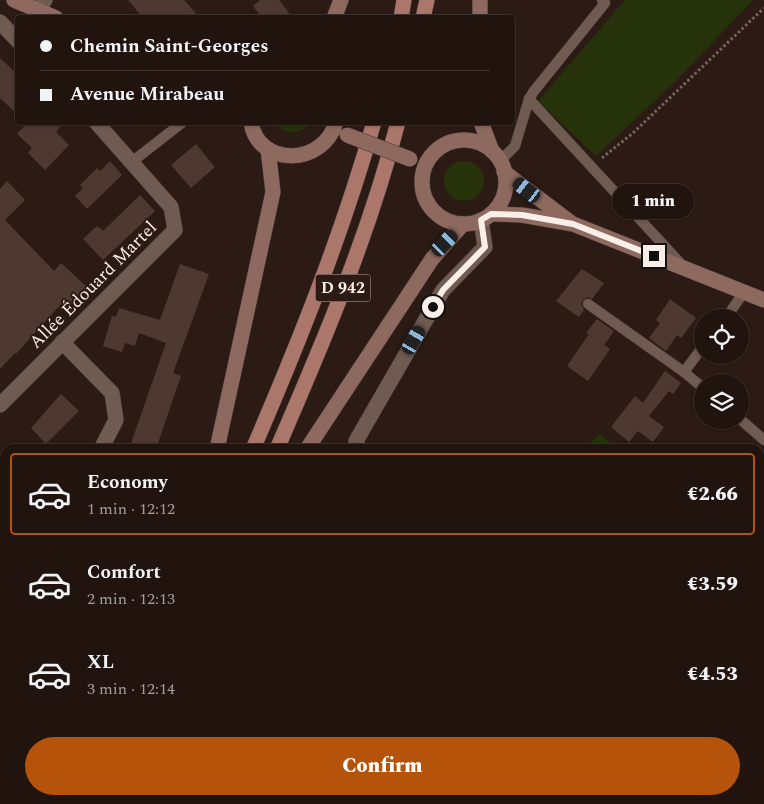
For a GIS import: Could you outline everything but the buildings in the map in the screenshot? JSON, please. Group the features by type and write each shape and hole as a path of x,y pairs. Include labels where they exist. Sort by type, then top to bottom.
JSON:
{"main road":[{"path":"14,0 41,5 53,15"},
{"path":"335,15 341,0"},
{"path":"402,15 404,0"},
{"path":"424,15 427,0"},
{"path":"480,0 480,15"},
{"path":"252,125 258,139 268,149 286,156 306,155 318,149 339,129 426,164"},
{"path":"255,444 320,287 355,191 373,125"},
{"name":"D 942","path":"279,444 341,295 390,152 397,125"},
{"path":"482,125 499,161 505,188 500,202 486,217"},
{"path":"463,224 440,217 425,199 422,182 426,164 433,154 443,146 456,141 481,144 573,224"},
{"path":"218,444 273,192 268,149"},
{"path":"310,444 432,259 463,224 486,217 522,215 573,224 764,300"}],"street":[{"path":"0,22 15,38"},
{"name":"Allée Édouard Martel","path":"0,405 174,230 172,207 99,125"},
{"path":"356,444 443,290 485,247 486,217"},
{"path":"62,342 112,393 116,420 104,444"}],"lane":[{"path":"499,161 515,146 529,99 605,4 602,0"},
{"path":"529,99 686,269"},
{"path":"132,161 179,125"},
{"path":"732,309 744,292"},
{"path":"588,304 694,380"},
{"path":"684,372 694,359"},
{"path":"749,427 764,440"}],"path":[{"path":"592,167 633,133 764,8"}],"green space":[{"path":"625,0 753,0 678,79 596,156 538,101"},
{"path":"278,125 309,125 298,132 288,132"},
{"path":"460,161 468,161 475,164 481,170 484,181 481,192 475,198 468,201 460,201 453,198 447,192 444,185 444,177 447,170 453,164"},
{"path":"600,434 612,444 589,444"}],"route":[{"path":"433,307 443,290 485,247 481,220 491,214 522,215 573,224 654,256"}]}
